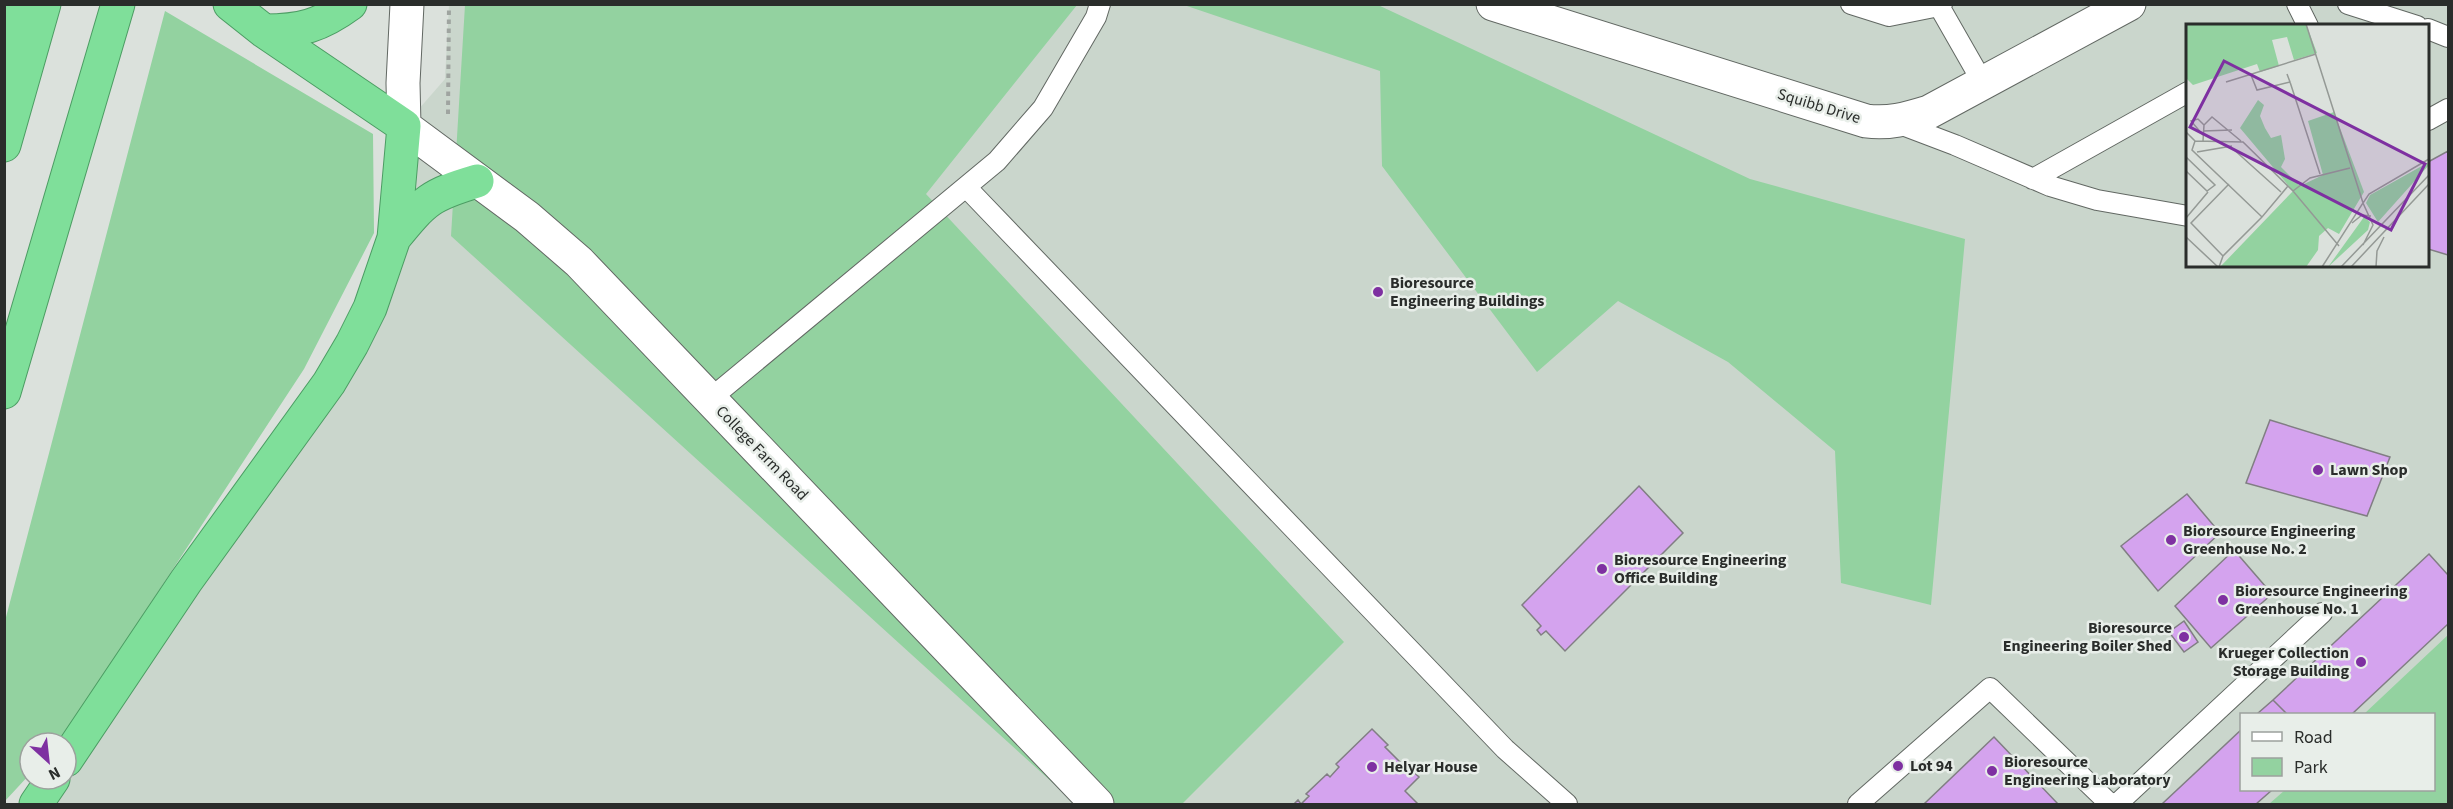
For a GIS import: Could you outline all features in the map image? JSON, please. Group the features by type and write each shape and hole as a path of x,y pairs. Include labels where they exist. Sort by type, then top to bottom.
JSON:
{"highway":[{"path":"4,89 16,4"},
{"path":"4,145 44,4"},
{"path":"4,392 118,4"},
{"path":"78,742 186,581 329,383 370,309 394,238 404,126 264,31 230,4"},
{"path":"264,31 298,30 315,26 350,4"},
{"path":"394,238 420,206 433,196 477,181"},
{"path":"36,804 45,791"}],"street":[{"path":"404,126 403,83 407,4"},
{"name":"Squibb Drive","path":"1493,4 1866,121 1894,122 1929,112 2129,4"},
{"name":"College Farm Road","path":"404,126 527,218 579,262 1097,804"}],"lane":[{"path":"710,399 997,161 1043,108 1096,17 1101,4"},
{"path":"1851,4 1889,16 1940,5 1983,83"},
{"path":"2297,4 2307,24"},
{"path":"2348,4 2411,24"},
{"path":"2429,30 2448,36"},
{"path":"2033,179 2186,93"},
{"path":"2429,119 2448,109"},
{"path":"1894,122 1955,145 2033,179 2097,200 2186,216"},
{"path":"966,187 1505,749 1567,804"},
{"path":"2117,804 2322,613"},
{"path":"1858,804 1990,688 2110,804"}],"shaded area":[{"path":"449,5 2448,5 2448,804 36,804 45,791 78,791 78,743 352,344 404,126 445,79"}],"green space":[{"path":"465,5 1077,5 926,194 1344,642 1182,804 1076,804 451,236"},
{"path":"1184,5 1378,5 1750,179 1965,239 1931,605 1841,583 1835,451 1728,362 1618,301 1537,372 1382,166 1380,71"},
{"path":"165,11 373,134 374,233 304,369 67,731 18,731 18,787 5,801 5,621"},
{"path":"2448,635 2448,804 2269,804 2284,791 2435,791 2435,713 2365,713"}],"building":[{"path":"2448,151 2448,255 2429,249 2429,161"},
{"name":"Lawn Shop","path":"2270,420 2390,457 2367,516 2246,483"},
{"name":"Bioresource Engineering Office Building","path":"1639,486 1683,533 1565,651 1546,631 1541,635 1537,630 1541,626 1522,605"},
{"name":"Bioresource Engineering Greenhouse No. 2","path":"2187,494 2220,533 2158,591 2121,546"},
{"name":"Bioresource Engineering Greenhouse No. 1","path":"2234,550 2272,594 2211,648 2175,606"},
{"name":"Krueger Collection Storage Building","path":"2429,554 2448,575 2448,624 2353,713 2286,713 2273,700"},
{"name":"Bioresource Engineering Boiler Shed","path":"2184,621 2198,642 2184,652 2169,632"},
{"path":"2273,700 2286,713 2258,713"},
{"name":"Helyar House","path":"1372,729 1388,745 1385,747 1406,768 1408,767 1419,777 1405,791 1418,804 1301,804 1309,796 1306,794 1327,774 1330,777 1339,767 1336,764"},
{"path":"2240,731 2240,791 2271,791 2256,804 2162,804"},
{"name":"Bioresource Engineering Laboratory","path":"1994,737 2058,804 1924,804"}],"place":[{"name":"Bioresource Engineering Buildings","path":"1378,292"},
{"name":"Lawn Shop","path":"2318,470"},
{"name":"Bioresource Engineering Greenhouse No. 2","path":"2171,540"},
{"name":"Bioresource Engineering Office Building","path":"1602,569"},
{"name":"Bioresource Engineering Greenhouse No. 1","path":"2223,600"},
{"name":"Bioresource Engineering Boiler Shed","path":"2184,637"},
{"name":"Krueger Collection Storage Building","path":"2361,662"},
{"name":"Lot 94","path":"1898,766"},
{"name":"Helyar House","path":"1372,767"},
{"name":"Bioresource Engineering Laboratory","path":"1992,771"}]}
